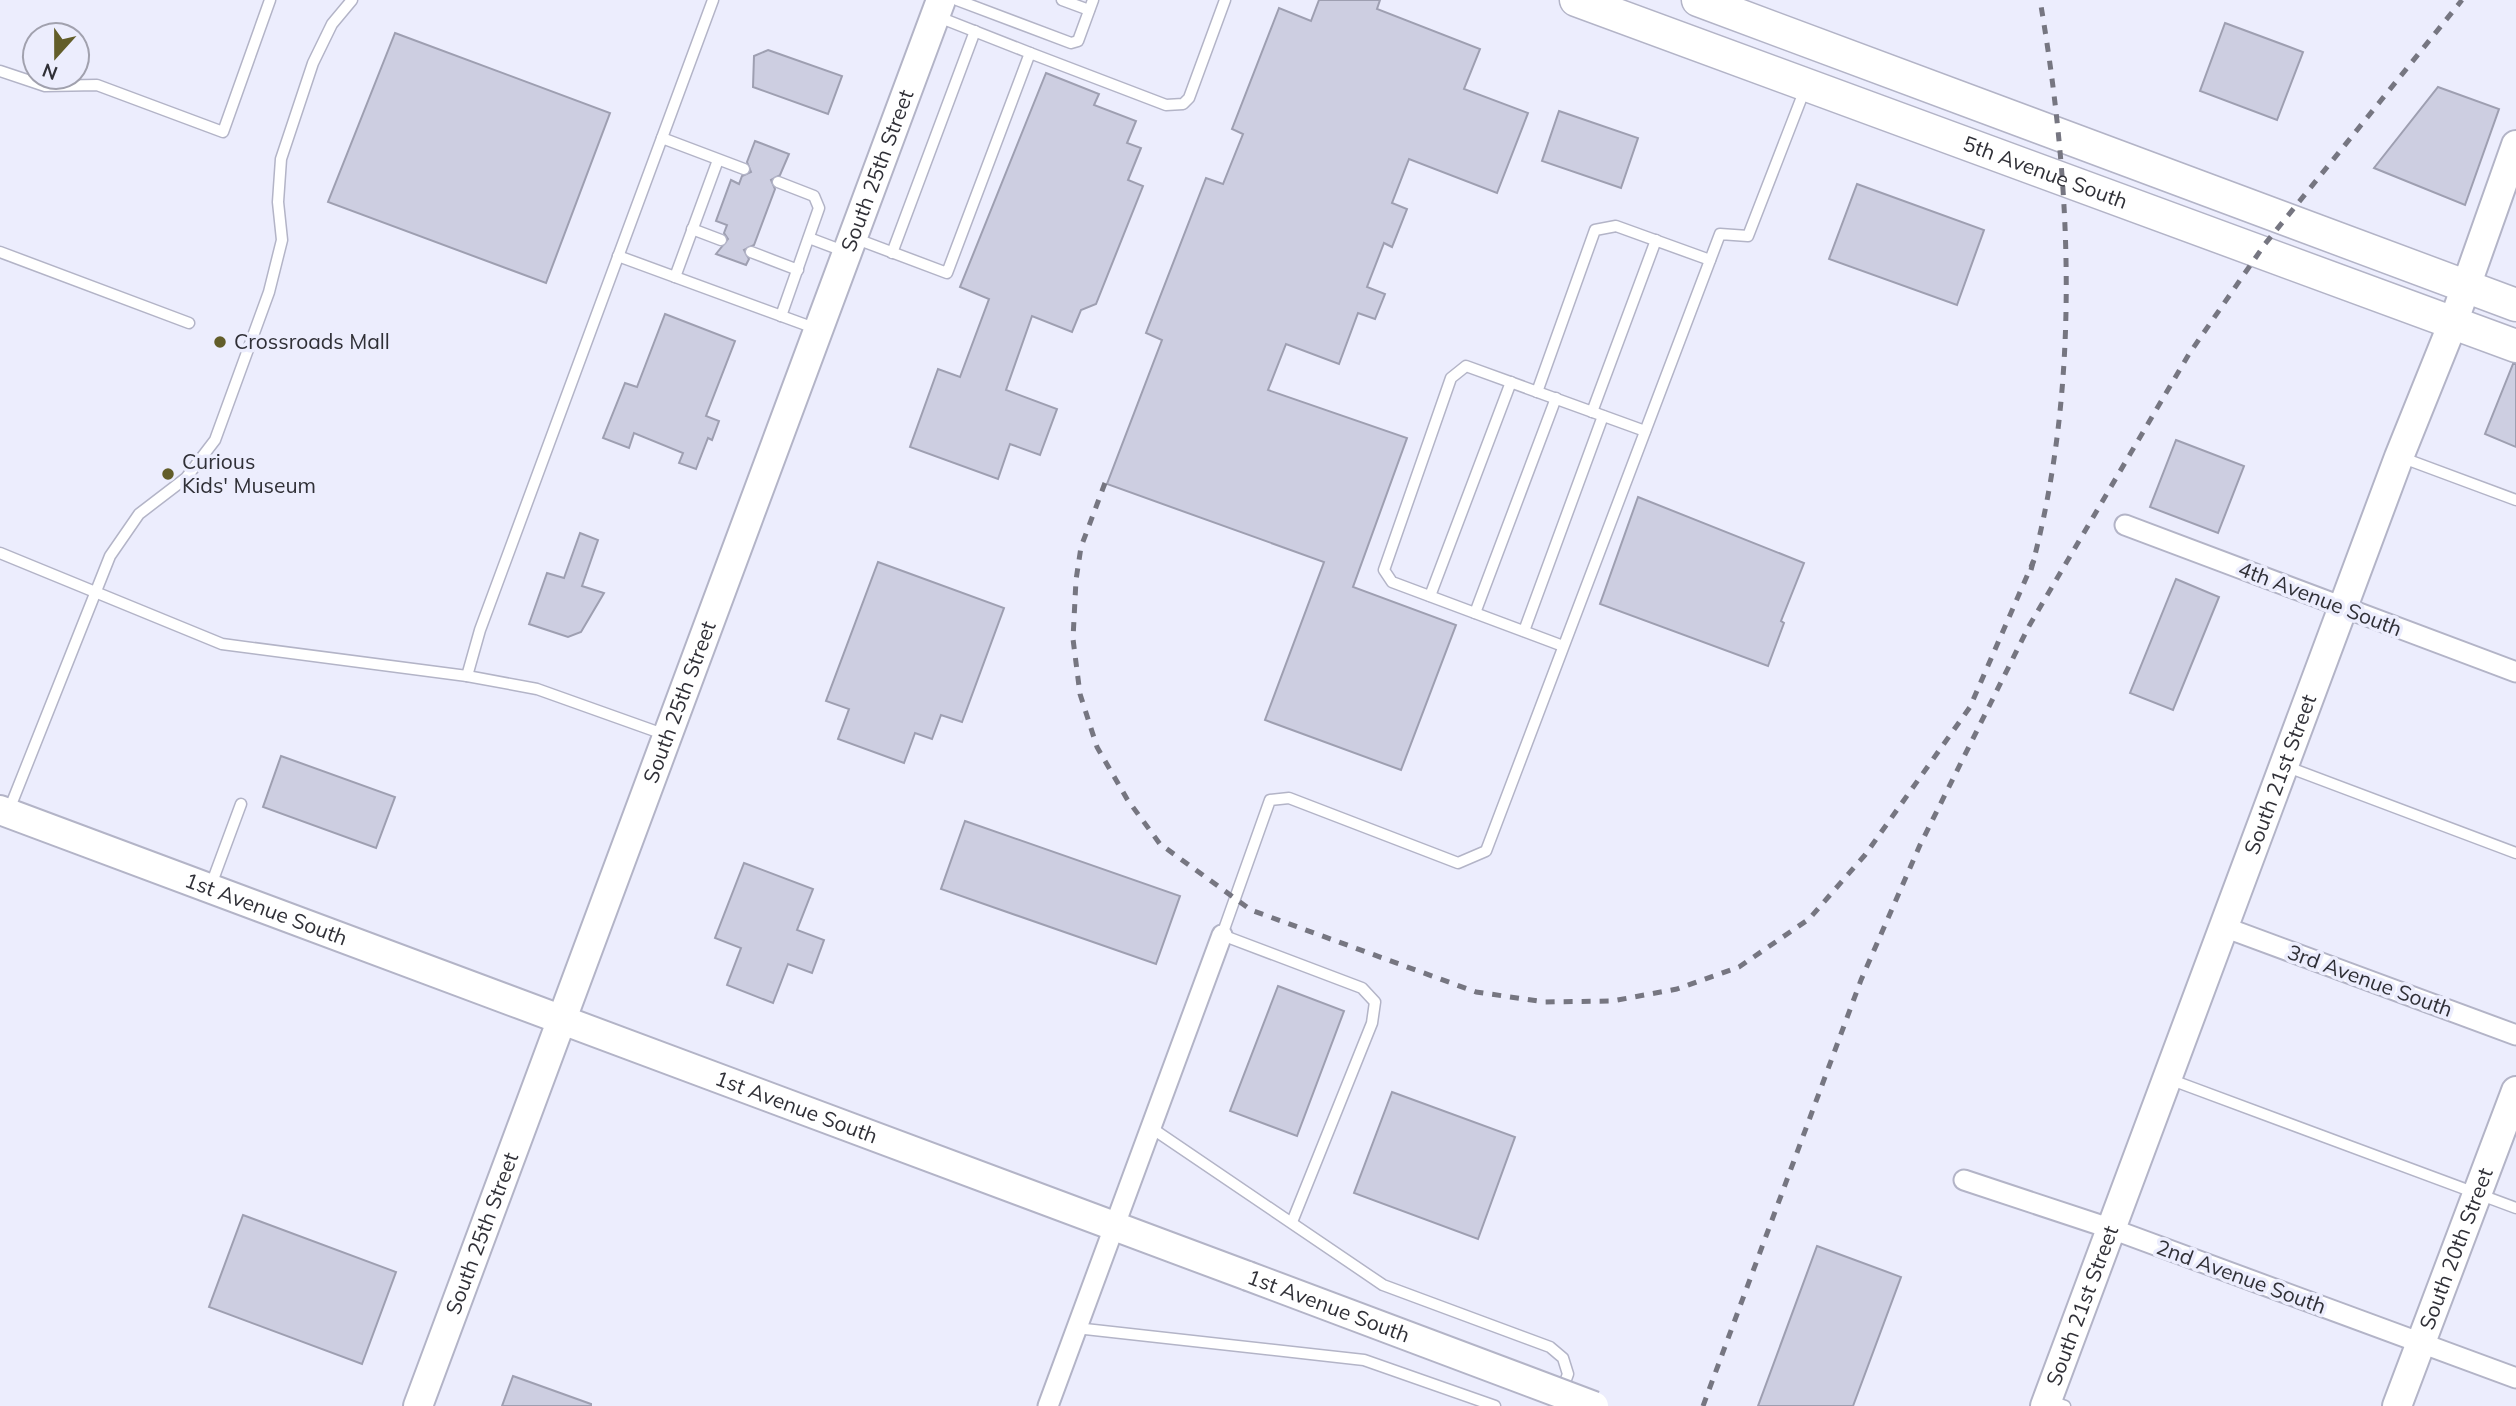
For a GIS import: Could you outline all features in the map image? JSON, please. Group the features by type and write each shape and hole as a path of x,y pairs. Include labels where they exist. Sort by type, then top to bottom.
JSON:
{"main road":[{"name":"5th Avenue South","path":"1576,0 2516,346"},
{"name":"5th Avenue South","path":"1698,0 2516,305"},
{"name":"South 25th Street","path":"418,1406 849,245 945,5"},
{"name":"South 21st Street","path":"2053,1404 2112,1229 2167,1079 2399,457 2453,323 2516,145"},
{"name":"1st Avenue South","path":"3,819 209,889 1594,1406"},
{"name":"South 20th Street","path":"2397,1406 2516,1091"}],"street":[{"name":"4th Avenue South","path":"2125,526 2516,673"},
{"name":"3rd Avenue South","path":"2224,927 2516,1035"},
{"path":"1048,1406 1222,935"},
{"name":"2nd Avenue South","path":"1964,1180 2112,1229 2516,1378"}],"lane":[{"path":"0,71 45,86 97,85 223,132 270,0"},
{"path":"3,819 110,556 139,514 186,478 215,440 270,292 282,240 278,202 281,159 313,63 332,24 352,0"},
{"path":"467,676 480,630 713,0"},
{"path":"945,5 1072,43 1078,41 1091,5 1062,0"},
{"path":"945,5 975,31 1166,105 1183,104 1189,98 1225,0"},
{"path":"892,253 975,31"},
{"path":"809,238 892,253 947,273 1030,53"},
{"path":"1292,1222 1372,1023 1375,1002 1362,988 1222,935 1270,800 1289,798 1458,863 1486,851 1720,234 1748,236 1806,86"},
{"path":"662,138 744,169"},
{"path":"675,277 719,160"},
{"path":"778,182 814,196 819,208 781,316"},
{"path":"1537,392 1595,230 1616,226 1710,260"},
{"path":"692,229 721,240"},
{"path":"1592,412 1656,240"},
{"path":"0,252 189,323"},
{"path":"751,252 797,270"},
{"path":"618,256 818,330"},
{"path":"1563,646 1392,582 1384,570 1451,377 1466,366 1645,431"},
{"path":"1430,596 1511,382"},
{"path":"1475,613 1556,398"},
{"path":"1524,631 1603,416"},
{"path":"2399,457 2516,500"},
{"path":"0,553 222,644 467,676 537,689 666,735"},
{"path":"2284,766 2516,853"},
{"path":"209,889 241,804"},
{"path":"2167,1079 2516,1208"},
{"path":"1150,1126 1383,1285 1550,1347 1563,1358 1568,1374 1556,1406"},
{"path":"1076,1328 1364,1360 1495,1406"}],"building":[{"path":"1319,0 1380,0 1377,9 1480,49 1464,89 1528,113 1497,193 1409,159 1392,203 1407,209 1392,247 1384,243 1367,287 1385,294 1375,319 1358,313 1339,364 1286,344 1268,390 1407,438 1353,587 1456,625 1401,770 1265,720 1324,562 1107,484 1162,340 1146,333 1206,178 1223,184 1243,134 1232,129 1279,8 1311,21"},
{"path":"2225,23 2303,52 2277,120 2200,91"},
{"path":"395,33 610,113 546,283 328,202"},
{"path":"768,50 842,76 828,114 753,87 754,56"},
{"path":"1046,73 1099,94 1094,105 1136,121 1127,143 1141,148 1128,180 1143,186 1096,304 1081,310 1072,332 1032,316 1006,390 1057,409 1040,455 1010,444 998,479 910,447 938,369 960,377 989,299 960,287"},
{"path":"2438,87 2499,109 2465,205 2374,168"},
{"path":"1559,111 1638,138 1621,188 1542,161"},
{"path":"755,141 789,154 780,175 771,180 775,189 754,245 744,250 749,259 746,265 716,254 728,239 724,233 727,225 716,221 731,180 739,184 742,176 751,172 747,162"},
{"path":"1857,184 1984,230 1957,305 1829,259"},
{"path":"665,314 735,341 706,416 719,421 712,440 708,438 696,469 679,463 683,453 634,433 629,448 603,438 625,383 637,387"},
{"path":"2513,364 2516,364 2516,447 2485,434"},
{"path":"2176,440 2244,466 2218,533 2150,507"},
{"path":"1638,497 1804,563 1781,621 1784,623 1768,666 1600,604"},
{"path":"580,533 598,540 582,586 604,593 581,632 568,637 529,624 547,573 564,578"},
{"path":"878,562 1004,608 962,722 941,715 932,739 915,733 904,763 838,739 849,709 826,701"},
{"path":"2176,579 2219,597 2173,710 2130,693"},
{"path":"281,756 395,797 376,848 263,807"},
{"path":"965,821 1180,896 1156,964 941,889"},
{"path":"744,863 813,889 797,930 824,940 812,973 788,964 773,1003 727,985 741,948 715,938"},
{"path":"1278,986 1344,1011 1297,1136 1230,1111"},
{"path":"1392,1092 1515,1137 1478,1239 1354,1193"},
{"path":"243,1215 396,1272 362,1364 209,1307"},
{"path":"1817,1246 1901,1277 1853,1406 1758,1406"},
{"path":"513,1376 591,1404 591,1406 502,1406"}],"railway":[{"path":"2031,570 2047,500 2058,429 2066,286 2059,142 2040,0"},
{"path":"1703,1406 1861,980 1920,845 2029,626 2189,354 2265,244 2462,0"},
{"path":"1105,483 1081,547 1076,580 1073,639 1080,694 1097,747 1127,799 1160,844 1251,910 1476,992 1545,1002 1612,1001 1677,989 1739,967 1809,919 1865,855 1970,707 2034,560"}],"place":[{"name":"Crossroads Mall","path":"220,342"},
{"name":"Curious Kids' Museum","path":"168,474"}]}
